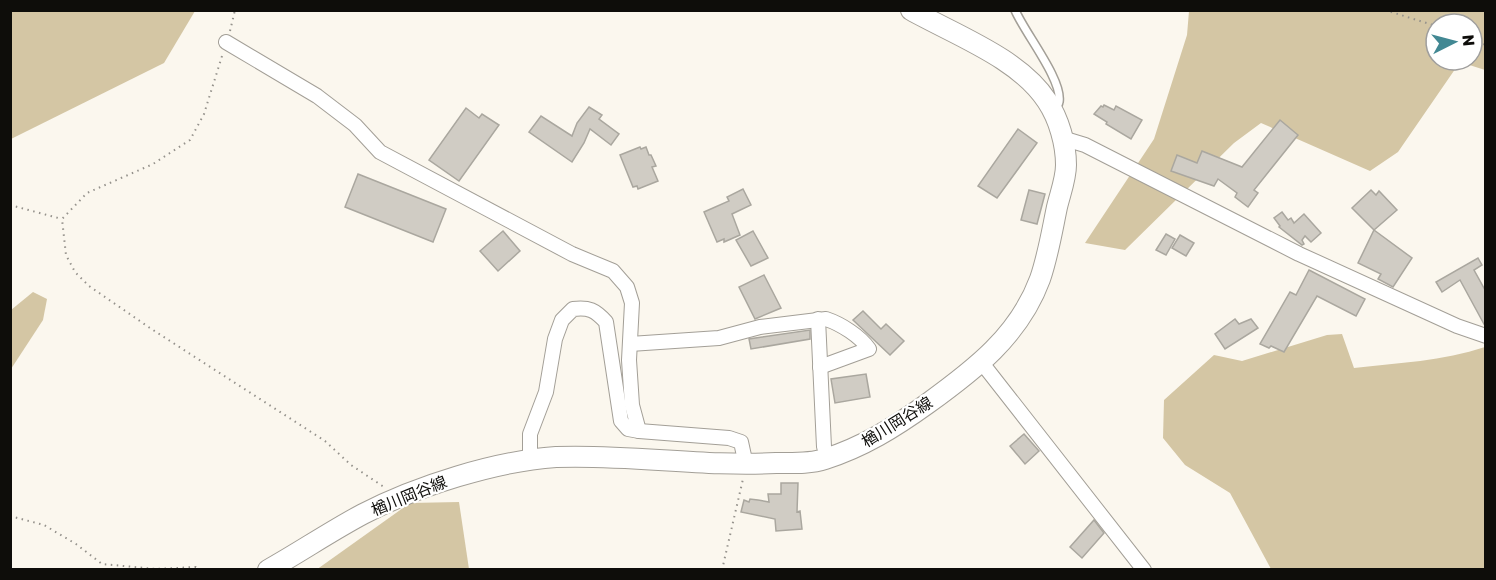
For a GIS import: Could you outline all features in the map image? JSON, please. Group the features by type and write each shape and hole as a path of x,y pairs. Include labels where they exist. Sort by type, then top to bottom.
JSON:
{"main road":[{"name":"楢川岡谷線","path":"268,570 396,498 463,475 530,460 601,457 746,465 821,461 863,445 903,422 982,363 1011,331 1040,279 1066,167 1062,138 1054,113 1045,98 1024,74 914,11"}],"street":[{"path":"226,42 318,96 355,125 380,152 572,254 613,271 627,287 632,303 630,344 632,405 639,431"},
{"path":"1062,138 1085,146 1299,254 1457,326 1485,336"},
{"path":"530,460 530,434 546,392 555,339 562,320 573,309 586,307 597,312 606,322 621,421 628,429 729,438 741,442 746,465"},
{"path":"818,319 824,447"},
{"path":"630,344 718,338 760,327 826,319 834,321 864,342 869,349 820,367"},
{"path":"982,363 1144,570"}],"lane":[{"path":"1015,10 1059,93 1059,103 1054,113"}],"path":[{"path":"62,219 87,193 153,164 190,140 204,114 236,10"},
{"path":"1385,10 1424,22"},
{"path":"10,206 62,219"},
{"path":"62,219 66,255 75,272 89,286 325,441 351,465 390,491 396,498"},
{"path":"722,570 746,465"},
{"path":"10,516 44,525 76,544 102,564 156,569 196,567 199,570"}],"shaded area":[{"path":"11,10 195,11 164,63 11,139"},
{"path":"1189,11 1485,11 1485,70 1484,12 1424,12 1424,72 1453,72 1398,152 1370,171 1261,123 1234,143 1125,250 1085,243 1154,139 1187,35"},
{"path":"33,292 47,299 43,320 11,369 11,310"},
{"path":"1342,334 1354,368 1437,358 1485,347 1485,569 1271,569 1230,493 1185,465 1163,438 1164,400 1214,355 1242,361 1327,335"},
{"path":"459,502 469,569 316,570 410,503"}],"building":[{"path":"1104,105 1114,110 1116,106 1142,120 1131,139 1094,114"},
{"path":"589,107 602,115 599,119 619,134 611,145 590,129 572,162 529,132 541,116 572,136 577,123"},
{"path":"466,108 479,118 482,114 499,125 459,181 429,160"},
{"path":"1280,120 1298,135 1254,190 1258,193 1248,207 1235,197 1237,193 1218,179 1214,186 1171,171 1177,155 1197,163 1202,151 1242,167"},
{"path":"1018,129 1037,143 997,198 978,186"},
{"path":"640,147 641,149 646,147 651,155 656,166 652,167 658,181 638,189 637,186 633,187 620,155"},
{"path":"358,174 446,209 433,242 345,207"},
{"path":"743,189 751,205 732,214 740,235 724,242 724,239 717,242 704,212 729,201 727,197"},
{"path":"1029,190 1045,194 1037,224 1021,220"},
{"path":"1371,190 1376,195 1379,191 1397,210 1374,230 1352,208"},
{"path":"1282,212 1288,220 1291,218 1294,223 1304,214 1321,233 1311,242 1305,236 1302,245 1279,227 1274,218"},
{"path":"1374,230 1412,258 1393,287 1378,279 1381,274 1358,263"},
{"path":"503,231 520,251 498,271 480,251"},
{"path":"753,231 768,258 751,266 736,240"},
{"path":"1166,234 1175,239 1166,255 1156,250"},
{"path":"1180,235 1194,243 1186,256 1172,248"},
{"path":"1478,258 1482,265 1474,270 1485,290 1485,326 1460,280 1442,292 1436,282"},
{"path":"1309,270 1365,299 1356,316 1317,296 1284,352 1260,344 1290,292 1296,295"},
{"path":"764,275 781,308 755,319 739,287"},
{"path":"863,311 881,329 886,324 904,341 890,355 853,320"},
{"path":"1235,319 1239,324 1251,319 1258,328 1225,349 1215,334"},
{"path":"810,330 810,339 751,349 749,339"},
{"path":"866,374 870,397 835,403 831,379"},
{"path":"1024,434 1039,451 1025,464 1010,446"},
{"path":"781,483 798,483 797,512 800,511 802,529 776,531 775,519 741,512 744,500 769,502 768,494 781,494"},
{"path":"1094,520 1104,533 1082,558 1070,547"}]}
